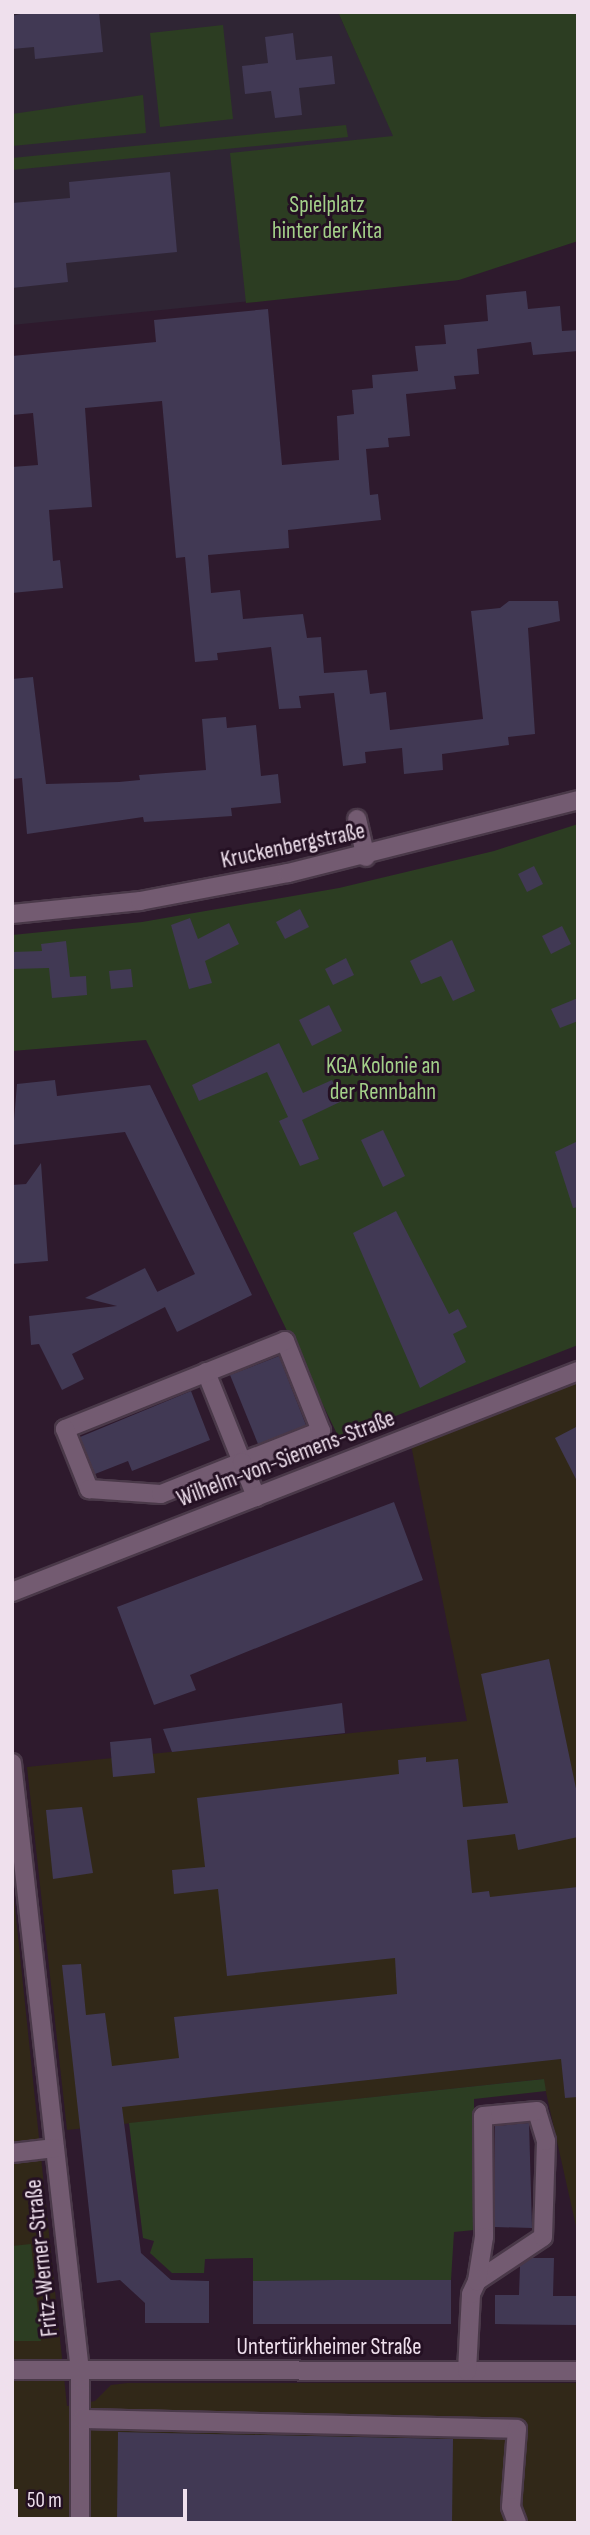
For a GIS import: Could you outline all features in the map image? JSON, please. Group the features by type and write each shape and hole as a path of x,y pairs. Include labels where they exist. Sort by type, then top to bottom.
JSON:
{"street":[{"name":"Kruckenbergstraße","path":"12,914 140,901 366,856 578,800"},
{"path":"357,818 366,856"},
{"path":"285,1341 321,1431 242,1462 161,1494 89,1489 65,1429 285,1341"},
{"name":"Wilhelm-von-Siemens-Straße","path":"12,1592 578,1371"},
{"path":"206,1373 256,1497"},
{"name":"Fritz-Werner-Straße","path":"12,1763 80,2371 82,2419 79,2523"},
{"path":"467,2371 471,2294 477,2281 484,2237 483,2116 537,2111 546,2141 543,2237 477,2281"},
{"path":"12,2153 55,2148"},
{"name":"Untertürkheimer Straße","path":"12,2370 578,2371"},
{"path":"82,2419 517,2429 511,2507 517,2523"}],"shaded area":[{"path":"12,12 338,12 459,280 12,325"},
{"path":"578,1381 578,2235 543,2079 67,2130 27,1767 467,1721 411,1445"},
{"path":"12,1879 67,2406 95,2401 111,2385 127,2383 578,2383 578,2523 12,2523"}],"green space":[{"name":"Spielplatz hinter der Kita","path":"338,12 578,12 578,241 459,280 246,303 230,153 393,136"},
{"path":"223,25 233,119 160,127 150,33"},
{"path":"143,95 146,133 12,146 12,114"},
{"path":"346,125 348,137 12,170 12,158"},
{"name":"KGA Kolonie an der Rennbahn","path":"578,824 578,1345 339,1438 146,1040 12,1051 12,935 142,922 339,888 494,851"},
{"path":"544,2079 546,2091 474,2099 474,2230 454,2232 451,2280 253,2281 253,2258 205,2259 204,2273 172,2273 150,2253 154,2241 143,2238 129,2123"},
{"path":"31,2244 41,2341 12,2341 12,2246"}],"building":[{"path":"29,12 99,12 103,52 35,59 34,47 12,49 12,16"},
{"path":"293,33 296,60 332,56 335,84 299,88 302,115 275,118 271,91 245,94 242,66 268,63 265,37"},
{"path":"170,172 177,252 66,263 68,282 12,288 12,203 70,198 69,182"},
{"path":"526,291 528,309 560,306 562,331 578,330 578,351 533,355 531,342 477,349 479,374 454,376 456,389 406,394 410,436 388,438 389,447 366,449 370,495 378,494 381,520 288,530 289,548 208,555 211,593 240,590 243,619 303,614 307,638 321,637 324,673 367,670 370,694 386,692 390,730 483,719 471,611 500,608 509,601 558,601 560,621 528,628 535,734 508,737 509,745 442,754 443,770 404,774 402,748 365,752 366,763 343,766 334,693 299,696 301,708 279,709 271,647 217,653 218,660 195,662 185,557 176,558 162,401 85,408 92,507 49,510 53,561 60,560 63,588 12,593 12,467 38,465 33,413 12,415 12,356 156,342 154,320 268,309 282,465 339,460 337,416 354,414 352,390 373,388 372,375 418,371 415,346 446,344 444,325 488,321 486,295"},
{"path":"33,677 46,784 119,782 140,780 139,775 206,770 202,719 226,717 227,728 256,725 261,776 278,774 281,803 231,808 232,816 144,822 143,817 27,834 22,778 12,779 12,679"},
{"path":"534,866 543,884 527,892 518,874"},
{"path":"300,909 309,927 285,939 276,922"},
{"path":"190,918 198,939 229,923 239,944 205,961 212,983 189,989 171,925"},
{"path":"562,926 571,944 551,954 542,936"},
{"path":"452,940 475,991 453,1001 441,976 421,984 410,961"},
{"path":"66,941 70,977 86,976 87,995 52,998 49,968 12,969 12,952 42,951 41,944"},
{"path":"346,958 354,975 333,985 325,969"},
{"path":"131,969 133,987 111,989 109,971"},
{"path":"578,998 578,1021 560,1028 551,1009"},
{"path":"329,1005 342,1031 312,1046 299,1020"},
{"path":"279,1043 303,1093 332,1080 342,1101 302,1120 319,1159 300,1166 279,1121 288,1117 267,1072 199,1101 192,1085"},
{"path":"55,1080 57,1096 150,1085 252,1295 177,1332 165,1307 72,1354 84,1379 62,1390 39,1344 31,1345 29,1316 117,1306 85,1298 145,1268 157,1292 195,1274 125,1132 12,1145 17,1084"},
{"path":"383,1130 405,1176 383,1187 361,1140"},
{"path":"578,1141 578,1207 573,1208 555,1152"},
{"path":"41,1163 48,1261 12,1264 12,1185 26,1184"},
{"path":"396,1211 449,1314 458,1309 467,1327 453,1334 466,1362 420,1388 353,1233"},
{"path":"279,1356 306,1425 258,1444 230,1375"},
{"path":"191,1391 210,1440 132,1471 128,1461 95,1474 80,1437"},
{"path":"578,1426 578,1483 555,1438"},
{"path":"394,1502 423,1580 190,1675 196,1690 154,1705 117,1607"},
{"path":"549,1659 578,1798 578,1837 518,1850 515,1834 467,1840 472,1893 489,1891 490,1897 578,1887 578,2097 565,2098 561,2059 122,2107 141,2253 171,2280 209,2281 209,2323 145,2323 145,2303 120,2280 97,2283 62,1965 81,1964 86,2015 105,2013 112,2066 179,2058 174,2017 397,1994 395,1958 227,1976 218,1889 174,1894 172,1870 205,1867 197,1798 399,1774 398,1760 426,1757 426,1762 458,1759 463,1807 508,1803 481,1674"},
{"path":"342,1703 345,1733 172,1752 163,1729"},
{"path":"151,1738 155,1773 113,1777 110,1742"},
{"path":"82,1807 93,1873 53,1879 46,1810"},
{"path":"529,2123 532,2228 495,2227 495,2126"},
{"path":"532,2258 554,2258 553,2296 578,2296 577,2325 495,2324 495,2295 519,2295 520,2266"},
{"path":"451,2280 451,2324 253,2324 253,2281"},
{"path":"118,2432 453,2439 452,2523 117,2523"}]}
